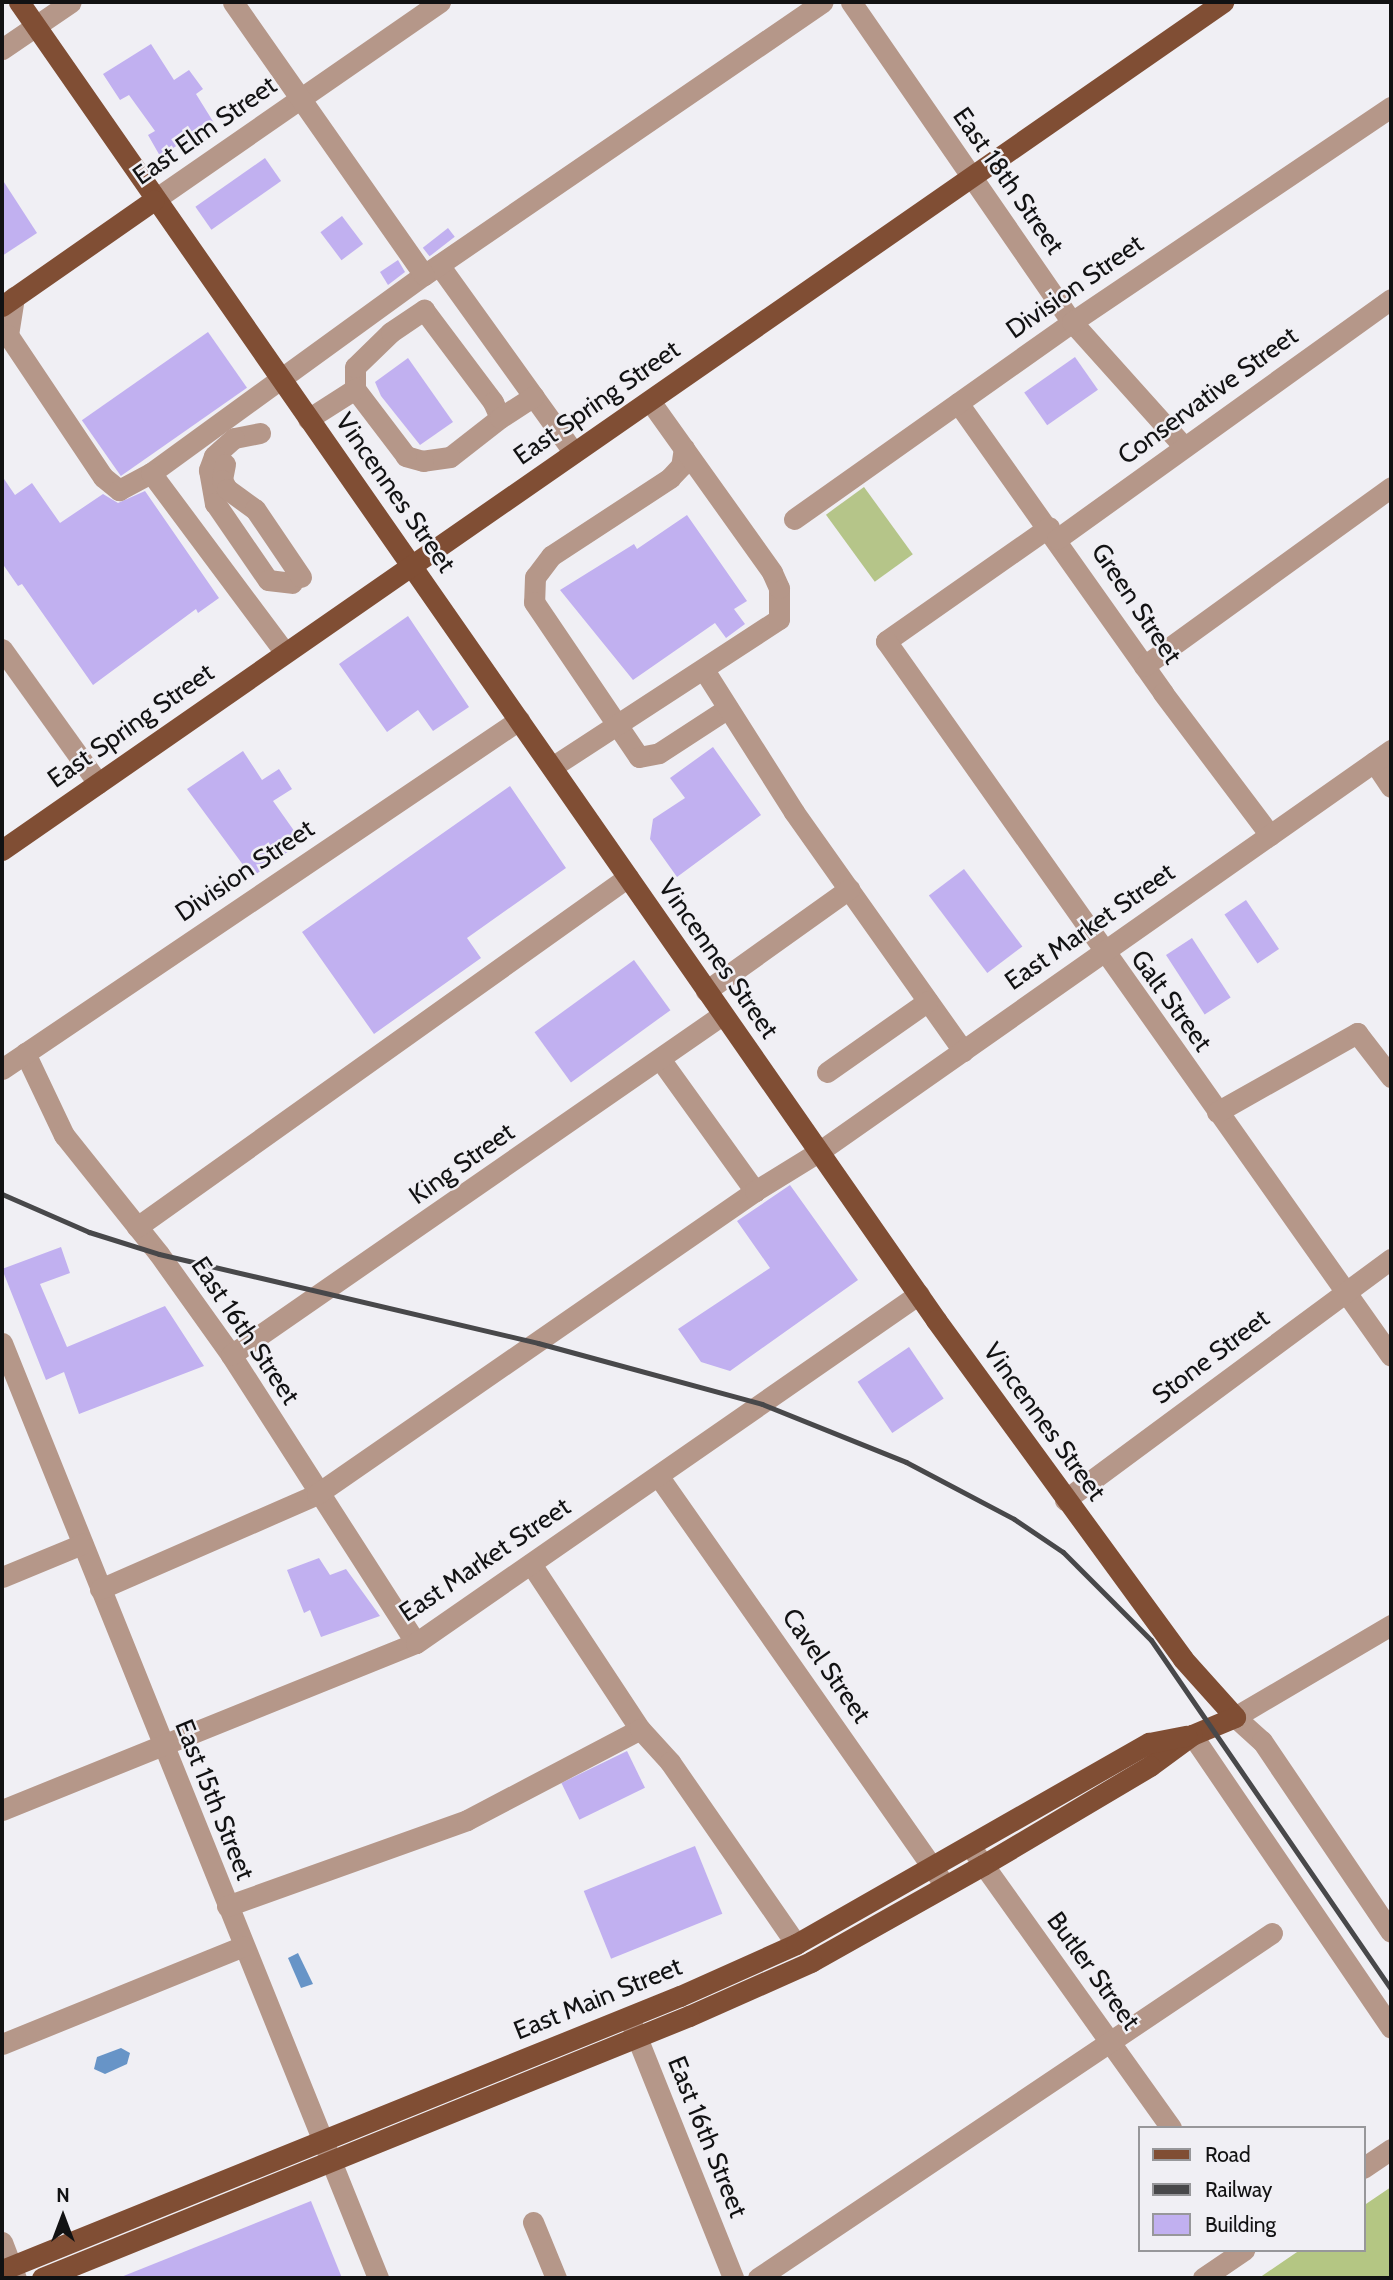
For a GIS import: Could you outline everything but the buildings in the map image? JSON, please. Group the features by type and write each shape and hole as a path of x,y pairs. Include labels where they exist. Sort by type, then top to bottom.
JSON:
{"main road":[{"name":"Vincennes Street","path":"19,2 153,200 412,566 722,1015 1065,1500 1183,1659 1235,1717"},
{"name":"East Spring Street","path":"2,850 1223,2"},
{"name":"East Elm Street","path":"8,302 153,200"},
{"name":"East Main Street","path":"10,2272 323,2140 629,2017 796,1944 1149,1742 1192,1735 1235,1717"},
{"name":"East Main Street","path":"42,2278 637,2037 811,1962 983,1865 1150,1766 1192,1735"}],"street":[{"path":"2,50 71,2"},
{"path":"233,2 300,99 431,270 456,289 574,453"},
{"name":"East Elm Street","path":"153,200 440,2"},
{"path":"8,302 8,335 103,477 119,490 151,472 431,270 821,2"},
{"name":"East 18th Street","path":"852,2 970,177 1072,321 1184,447"},
{"name":"Division Street","path":"793,519 1072,321 1391,107"},
{"path":"456,289 391,332 355,368 355,388 405,456 423,460 450,457 500,418 534,396"},
{"name":"Conservative Street","path":"886,641 1184,447 1391,299"},
{"path":"424,310 493,402 500,418"},
{"path":"309,419 355,388"},
{"path":"552,767 779,619 779,588 650,401"},
{"name":"Green Street","path":"958,403 1053,533 1144,666 1270,835"},
{"path":"247,432 260,433 227,459 222,480 255,509 297,580 268,580 215,503 211,463 224,446 247,432"},
{"path":"684,448 681,466 670,478 551,556 534,584 534,602 541,617 639,757 648,758 728,708"},
{"path":"151,472 285,653"},
{"path":"1144,666 1391,486"},
{"name":"Galt Street","path":"886,641 1102,953 1391,1356"},
{"path":"2,649 98,783"},
{"path":"704,670 849,890 963,1051"},
{"name":"Division Street","path":"2,1069 519,720"},
{"path":"1383,756 1391,788"},
{"name":"East Market Street","path":"100,1589 317,1494 755,1191 820,1151 1383,756"},
{"path":"137,1227 628,877"},
{"path":"706,991 849,890"},
{"path":"827,1072 928,1001"},
{"name":"King Street","path":"231,1355 722,1015"},
{"path":"1217,1112 1357,1033 1391,1077"},
{"name":"East 16th Street","path":"25,1053 64,1135 137,1227 231,1355 317,1494 416,1643"},
{"path":"660,1059 755,1191"},
{"name":"Stone Street","path":"1065,1500 1391,1259"},
{"name":"East Market Street","path":"2,1810 416,1643 659,1477 919,1294"},
{"name":"East 15th Street","path":"2,1343 7,1373 82,1544 378,2278"},
{"name":"Cavel Street","path":"659,1477 946,1886"},
{"path":"2,1577 82,1544"},
{"path":"531,1564 640,1729 670,1762 796,1944"},
{"path":"1235,1717 1388,1634"},
{"name":"Vincennes Street","path":"1235,1717 1262,1741 1391,1932"},
{"path":"227,1906 467,1820 640,1729"},
{"path":"1192,1735 1391,2028"},
{"name":"Butler Street","path":"970,1846 1170,2126"},
{"path":"758,2278 1272,1933"},
{"path":"2,2044 243,1945"},
{"name":"East 16th Street","path":"629,2017 733,2278"},
{"path":"1365,2167 1391,2149"},
{"path":"534,2222 556,2278"},
{"path":"2,2242 10,2272"},
{"path":"1203,2278 1241,2252"}],"green space":[{"path":"864,487 913,554 875,582 826,515"},
{"path":"1391,2187 1391,2278 1259,2278 1297,2252 1365,2252 1365,2205"}],"water":[{"path":"298,1953 313,1984 301,1988 288,1958"},
{"path":"121,2048 130,2053 127,2064 105,2074 94,2069 97,2057"}],"railway":[{"path":"2,1194 89,1232 159,1254 538,1343 762,1404 906,1462 1014,1519 1063,1552 1151,1640 1391,1989"}]}
